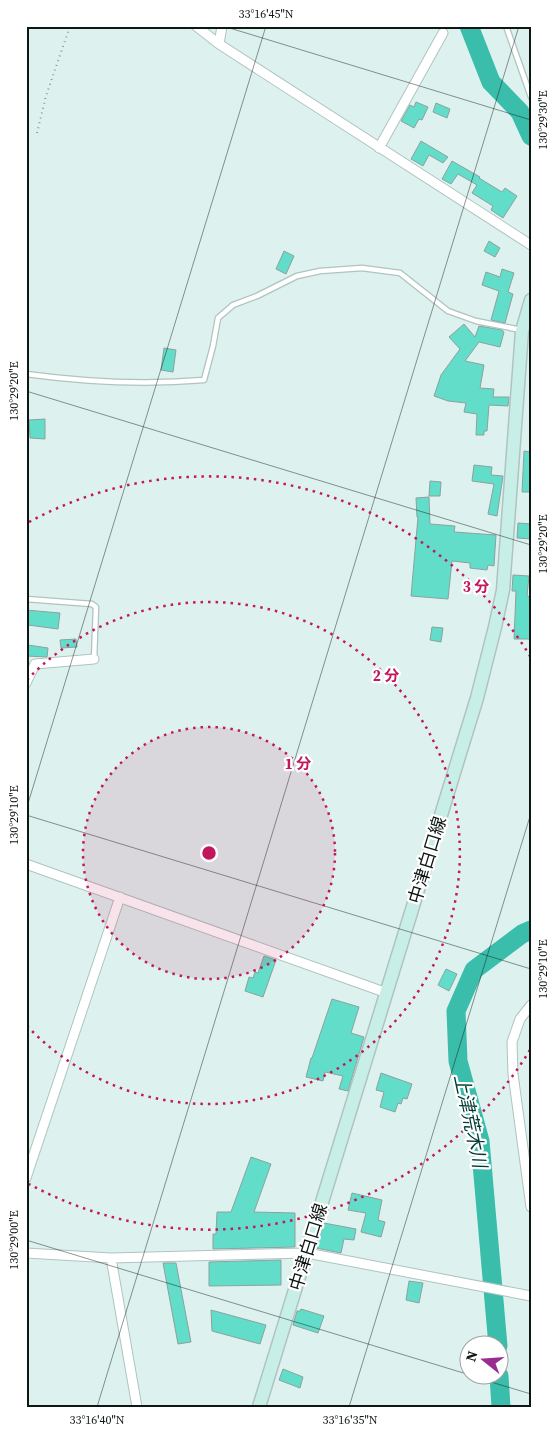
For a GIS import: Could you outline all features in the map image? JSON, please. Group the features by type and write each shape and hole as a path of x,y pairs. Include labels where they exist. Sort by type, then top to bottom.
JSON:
{"main road":[{"name":"中津白口線","path":"259,1407 477,698 497,618 503,590 522,330 531,300"}],"street":[{"path":"196,26 219,44 531,245"},
{"path":"219,44 222,26"},
{"path":"379,148 443,33"},
{"path":"26,683 35,664 94,659"},
{"path":"26,864 387,993"},
{"path":"26,1178 120,897"},
{"path":"531,1005 520,1019 512,1042 513,1074 531,1206"},
{"path":"26,1253 111,1258 307,1253 529,1296"},
{"path":"111,1258 137,1407"}],"lane":[{"path":"506,26 531,97"},
{"path":"26,374 71,380 123,382 204,380 218,318 233,305 257,296 297,276 320,271 362,268 400,272 448,311 476,321 522,330"},
{"path":"26,599 92,604 96,607 94,659"}],"path":[{"path":"37,134 46,96 70,26"}],"building":[{"path":"416,102 428,107 422,120 419,119 414,128 401,121 410,105 414,107"},
{"path":"436,103 450,109 447,118 433,112"},
{"path":"421,141 448,157 443,163 429,155 423,166 411,159"},
{"path":"452,161 502,192 505,188 517,196 503,218 491,210 493,206 472,193 477,185 458,174 451,184 442,179"},
{"path":"489,241 500,248 495,257 484,251"},
{"path":"284,251 294,256 286,274 276,269"},
{"path":"502,269 514,273 508,292 513,294 505,323 491,320 499,291 482,285 486,272 500,277"},
{"path":"464,324 475,337 479,326 504,332 500,347 479,342 465,361 484,365 480,388 494,389 493,397 509,397 508,406 489,405 487,431 484,431 484,435 476,435 477,414 464,412 466,403 448,401 434,396 441,375 460,349 449,337"},
{"path":"164,348 176,350 173,372 161,370"},
{"path":"45,419 45,439 30,438 29,420"},
{"path":"524,451 531,452 531,492 522,492"},
{"path":"474,465 492,467 491,475 503,476 497,516 488,514 494,484 472,481"},
{"path":"430,481 441,482 440,496 429,496"},
{"path":"429,497 430,524 455,526 454,532 496,535 494,566 488,565 487,570 470,568 470,563 452,561 448,599 411,596 418,517 416,498"},
{"path":"518,523 531,524 531,539 517,538"},
{"path":"513,575 529,576 527,596 531,597 531,639 514,639 516,591 512,591"},
{"path":"26,610 60,613 58,629 28,625 29,621 26,621"},
{"path":"432,627 443,628 441,642 430,640"},
{"path":"76,639 77,647 61,648 60,640"},
{"path":"28,645 48,648 47,657 26,656"},
{"path":"264,956 276,960 263,997 245,991 249,977 253,978 255,972 258,973"},
{"path":"446,969 457,974 449,991 438,985"},
{"path":"332,999 359,1007 351,1033 364,1037 348,1091 339,1089 343,1076 325,1072 323,1081 306,1077"},
{"path":"381,1073 412,1084 407,1099 403,1098 401,1104 398,1103 395,1112 380,1107 384,1092 376,1090"},
{"path":"251,1157 271,1164 254,1212 295,1213 295,1247 213,1249 213,1234 216,1234 217,1212 231,1212"},
{"path":"352,1193 382,1200 378,1220 385,1222 381,1237 361,1232 366,1213 348,1210"},
{"path":"324,1223 356,1229 354,1240 344,1239 341,1253 316,1248"},
{"path":"281,1260 281,1285 209,1286 209,1262"},
{"path":"163,1263 176,1263 191,1342 178,1344"},
{"path":"409,1281 423,1283 419,1303 406,1300"},
{"path":"301,1309 324,1316 318,1333 293,1325 297,1311"},
{"path":"211,1310 266,1325 260,1344 212,1331"},
{"path":"283,1369 303,1377 300,1388 279,1380"}],"waterway":[{"name":"上津荒木川","path":"469,26 491,82 520,112 531,136"},
{"name":"上津荒木川","path":"497,1336 480,1141 458,1061 456,1011 474,970 522,934 531,930"},
{"name":"上津荒木川","path":"500,1386 501,1407"}]}
